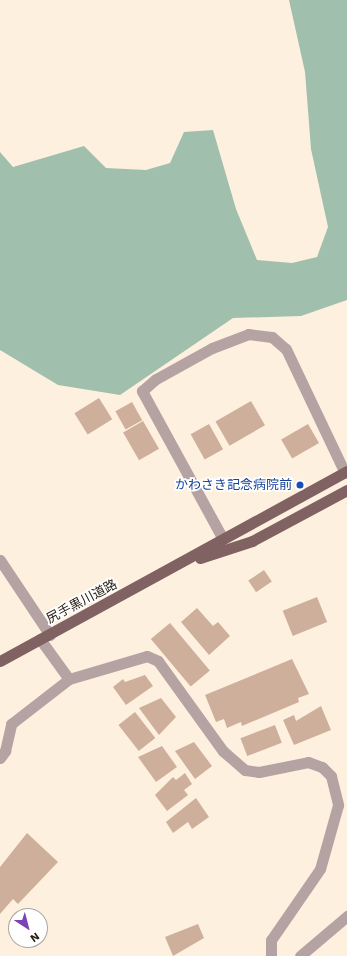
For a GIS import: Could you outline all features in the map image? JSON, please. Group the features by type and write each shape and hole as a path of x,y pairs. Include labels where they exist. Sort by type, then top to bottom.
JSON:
{"main road":[{"name":"尻手黒川道路","path":"0,660 177,566 223,539 346,472"},
{"name":"尻手黒川道路","path":"177,566 252,541 347,490"}],"street":[{"path":"223,539 142,391 156,379 212,348 248,334 272,337 286,349 346,472"},
{"path":"0,560 69,679"},
{"path":"0,758 5,751 11,724 69,679 147,656 158,661 233,762 260,772 308,762 322,767 332,776 338,806 320,869 271,940 271,956"},
{"path":"300,956 347,916"}],"green space":[{"path":"289,0 347,0 347,300 301,316 233,318 120,395 58,385 0,350 0,152 13,167 84,146 106,168 146,170 170,163 184,132 213,130 236,209 257,260 292,263 317,257 328,227 311,149 305,72"}],"building":[{"path":"99,398 112,419 88,435 74,413"},
{"path":"251,401 265,425 229,446 215,422"},
{"path":"132,402 142,420 126,430 115,411"},
{"path":"143,421 159,449 139,460 123,432"},
{"path":"209,424 223,449 205,460 191,434"},
{"path":"308,424 319,443 292,459 281,440"},
{"path":"264,570 272,582 256,592 248,581"},
{"path":"317,597 327,622 293,636 283,611"},
{"path":"197,608 213,626 218,622 230,636 209,655 181,622"},
{"path":"170,623 210,670 191,687 151,639"},
{"path":"292,659 309,694 298,698 299,702 242,726 241,722 227,728 224,719 216,722 205,695"},
{"path":"145,675 153,686 126,705 113,687 123,679 125,682"},
{"path":"161,698 176,717 159,735 139,708"},
{"path":"321,706 331,730 294,745 283,720 294,715 296,721"},
{"path":"135,712 155,738 139,751 118,725"},
{"path":"275,725 282,743 247,756 240,738"},
{"path":"194,742 212,766 195,779 175,751"},
{"path":"162,746 177,767 156,782 138,757"},
{"path":"185,773 192,784 184,790 188,795 167,811 155,795 173,777 176,780"},
{"path":"196,798 209,817 192,829 188,822 173,833 166,822"},
{"path":"27,833 58,862 18,904 13,899 0,914 0,867"},
{"path":"198,924 204,938 173,956 165,937"}],"place":[{"name":"かわさき記念病院前","path":"300,485"}]}
